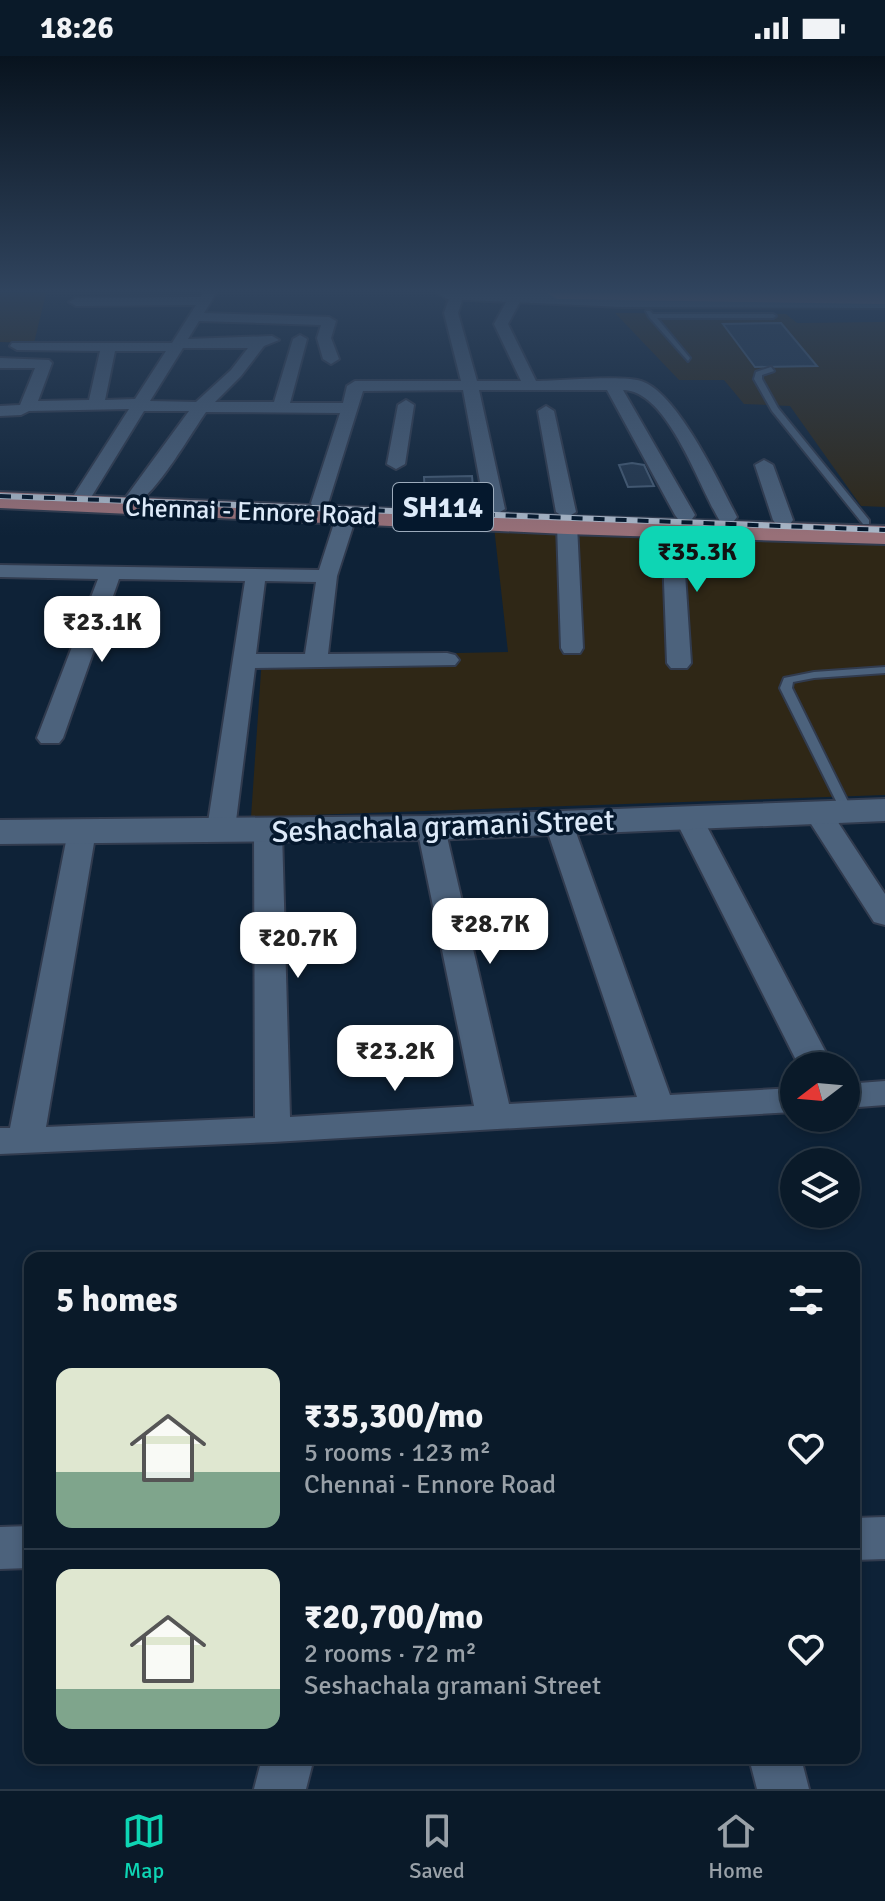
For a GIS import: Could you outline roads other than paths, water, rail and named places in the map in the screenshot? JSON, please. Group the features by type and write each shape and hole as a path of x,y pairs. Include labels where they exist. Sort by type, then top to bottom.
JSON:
{"main road":[{"name":"Chennai - Ennore Road","path":"0,491 495,509 566,518"},
{"name":"Chennai - Ennore Road","path":"0,500 347,514 879,527"},
{"name":"Chennai - Ennore Road","path":"679,522 727,517 879,527"}],"street":[{"path":"40,374 28,406 356,406"},
{"path":"96,405 103,374"},
{"path":"83,495 160,374"},
{"path":"135,497 160,467 200,407 235,374"},
{"path":"280,408 290,374"},
{"path":"466,374 468,404 495,509"},
{"path":"525,374 531,386"},
{"path":"320,503 356,406 359,378 469,386 611,383 643,387 695,453 727,517"},
{"path":"611,383 679,522 679,663"},
{"path":"581,385 588,404"},
{"path":"396,464 406,405"},
{"path":"0,411 21,410"},
{"path":"546,411 566,518 572,648"},
{"path":"764,465 783,520"},
{"path":"316,661 327,576 347,514"},
{"path":"0,571 327,576"},
{"path":"50,738 110,574"},
{"path":"221,829 256,574"},
{"path":"244,661 447,660"},
{"name":"Seshachala gramani Street","path":"0,832 221,829 268,832 431,828 885,810"},
{"path":"832,812 885,916"},
{"path":"689,819 809,1052"},
{"path":"559,824 658,1109"},
{"path":"431,828 494,1116"},
{"path":"82,831 13,1140 273,1130 780,1101"},
{"path":"268,832 273,1130"},
{"path":"860,1095 885,1093"},
{"path":"860,1539 885,1538"},
{"path":"0,1548 24,1547"},
{"path":"280,1789 286,1764"},
{"path":"777,1764 783,1789"}],"lane":[{"path":"759,374 758,379 775,409 879,527"},
{"path":"832,812 786,688 788,680 885,670"}],"railway":[{"path":"0,496 885,530"}]}
